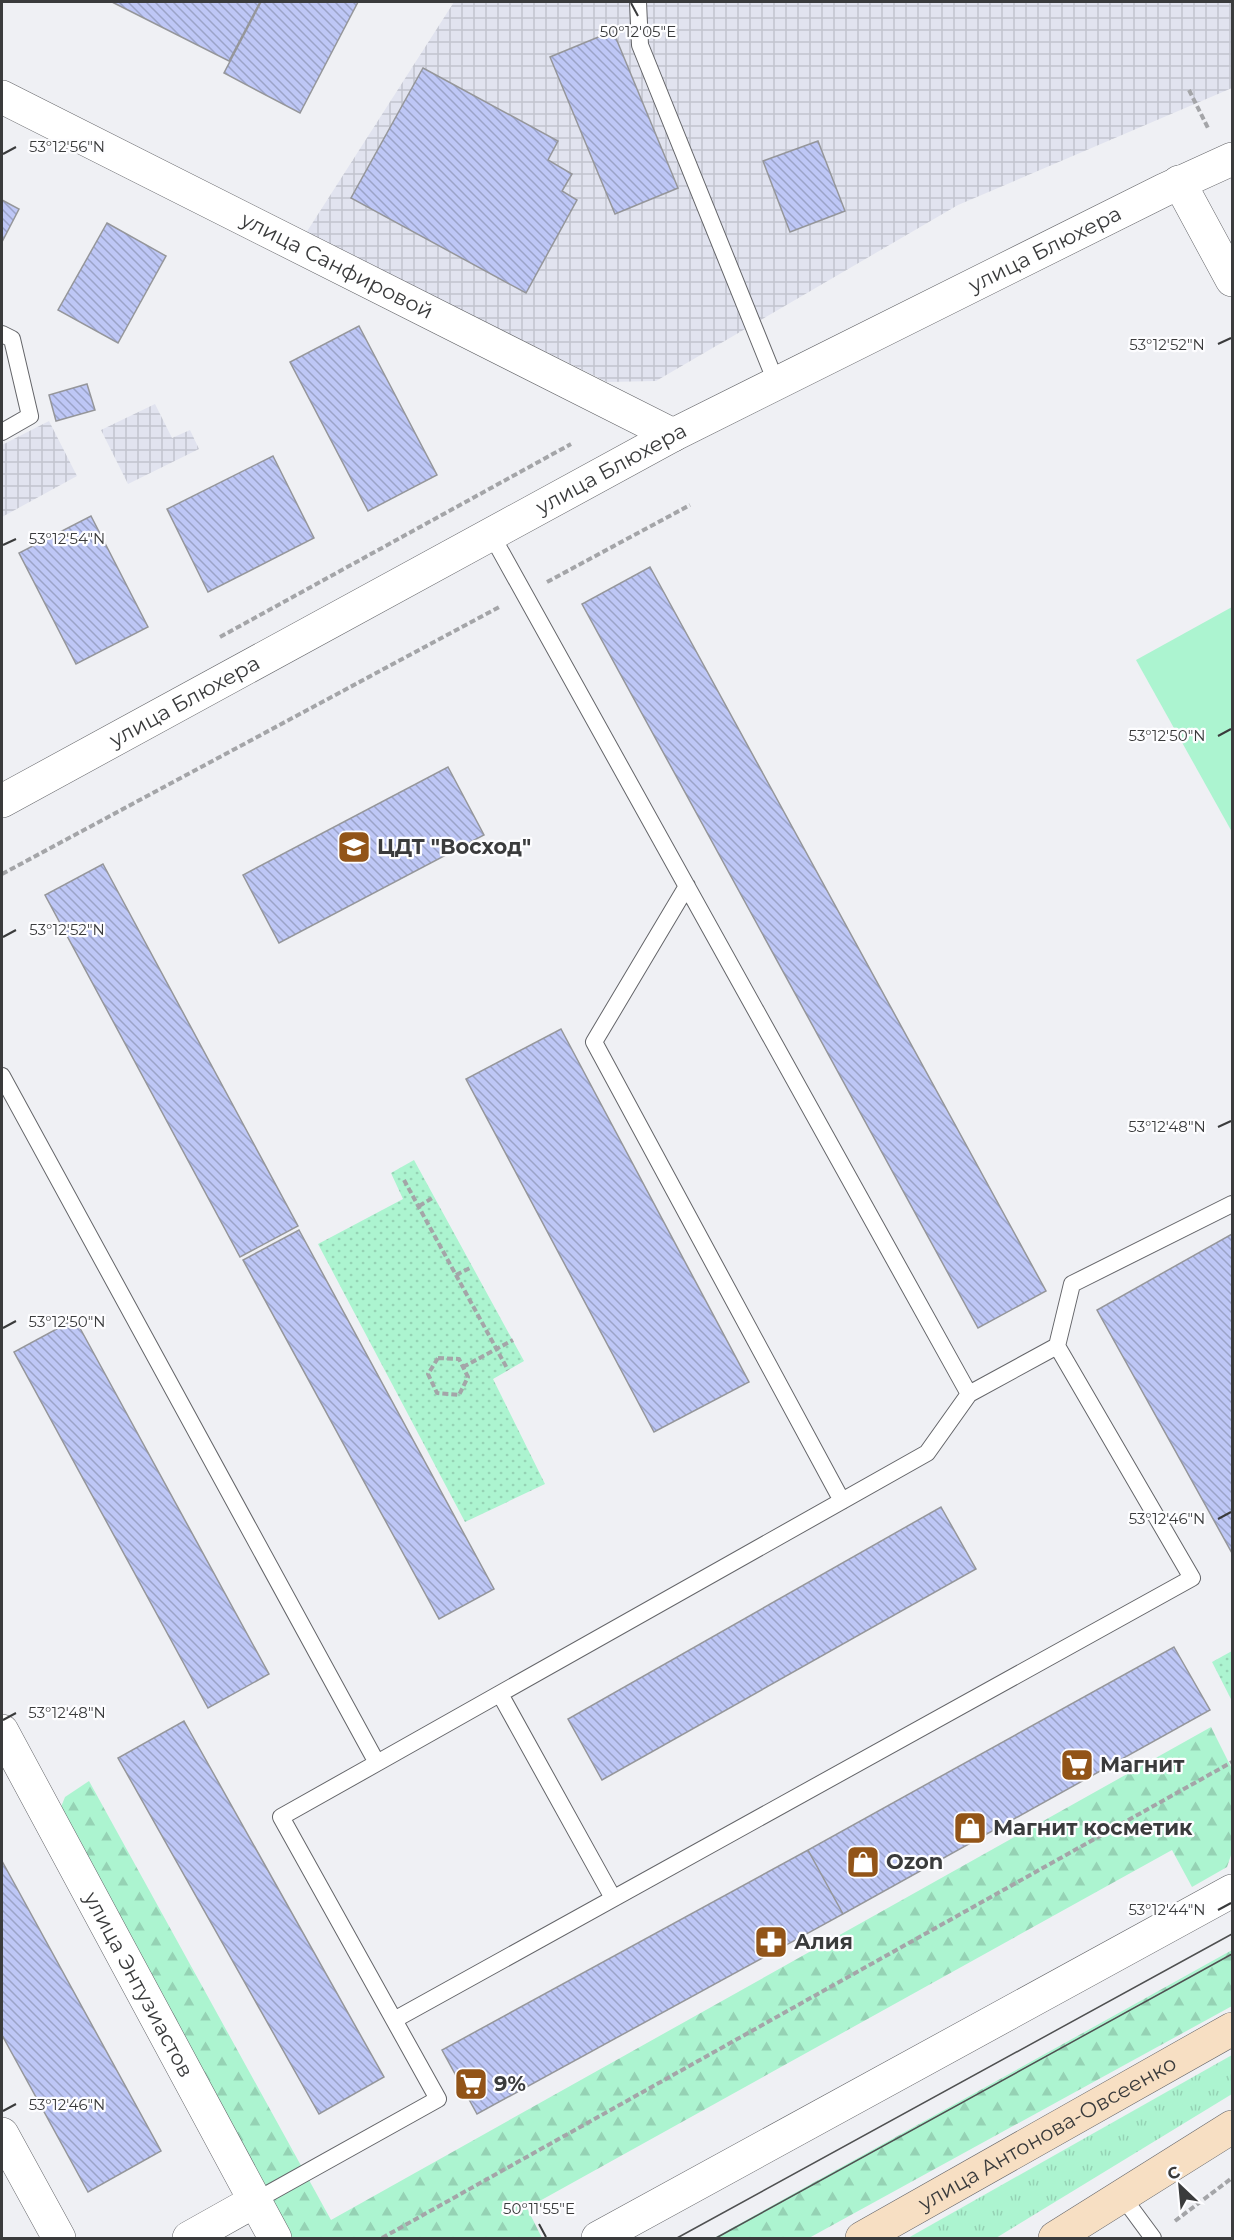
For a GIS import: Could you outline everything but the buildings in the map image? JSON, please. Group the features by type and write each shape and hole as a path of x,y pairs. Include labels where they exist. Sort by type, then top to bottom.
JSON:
{"main road":[{"name":"улица Антонова-Овсеенко","path":"862,2238 1233,2029"},
{"path":"1055,2238 1233,2127"}],"street":[{"name":"улица Санфировой","path":"2,97 674,435"},
{"name":"улица Блюхера","path":"2,801 674,435 1179,182 1223,149"},
{"path":"1179,182 1233,280"},
{"name":"улица Энтузиастов","path":"2,1731 275,2238"},
{"path":"598,2238 1233,1891"},
{"path":"2,2134 59,2238"},
{"path":"189,2238 255,2201"}],"lane":[{"path":"638,2 640,45 776,382"},
{"path":"2,334 12,339 30,417 2,432"},
{"path":"491,534 969,1394"},
{"path":"687,886 594,1042 842,1501"},
{"path":"2,1077 377,1763"},
{"path":"394,2020 1192,1578 1058,1346 1072,1284 1233,1204"},
{"path":"255,2201 438,2099 281,1816 927,1453 969,1394 1058,1346"},
{"path":"500,1694 613,1899"},
{"path":"1122,2196 1153,2238"}],"path":[{"path":"1189,90 1223,149"},
{"path":"219,638 571,444"},
{"path":"2,874 690,505"},
{"path":"404,1180 508,1370"},
{"path":"418,1206 434,1197"},
{"path":"456,1275 472,1267"},
{"path":"463,1366 513,1340"},
{"path":"438,1358 459,1359 463,1366 468,1377 459,1395 437,1393 428,1374 438,1358"},
{"path":"382,2238 1232,1762"},
{"path":"1153,2238 1233,2178"}],"shaded area":[{"path":"454,2 1232,2 1232,88 958,205 656,381 607,382 306,233"},
{"path":"155,404 172,438 190,430 199,449 128,484 101,430"},
{"path":"49,421 77,476 2,517 2,445"}],"green space":[{"path":"1232,607 1232,832 1136,660"},
{"path":"414,1160 524,1361 493,1379 545,1484 465,1522 318,1244 403,1199 391,1173"},
{"path":"1232,1651 1232,1701 1212,1662"},
{"path":"1211,1727 1232,1769 1232,1852 1227,1867 1192,1887 1172,1850 527,2208 542,2238 287,2238 59,1812 65,1797 89,1781 331,2220"},
{"path":"1232,1950 1232,2006 809,2238 714,2238"},
{"path":"1232,2055 1232,2094 996,2238 908,2238"}],"tram line":[{"path":"677,2238 1232,1934"},
{"path":"716,2238 1232,1954"}],"place":[{"name":"ЦДТ \"Восход\"","path":"354,847"},
{"name":"Магнит","path":"1077,1765"},
{"name":"Магнит косметик","path":"970,1828"},
{"name":"Ozon","path":"863,1862"},
{"name":"Алия","path":"771,1942"},
{"name":"9%","path":"471,2084"}]}
